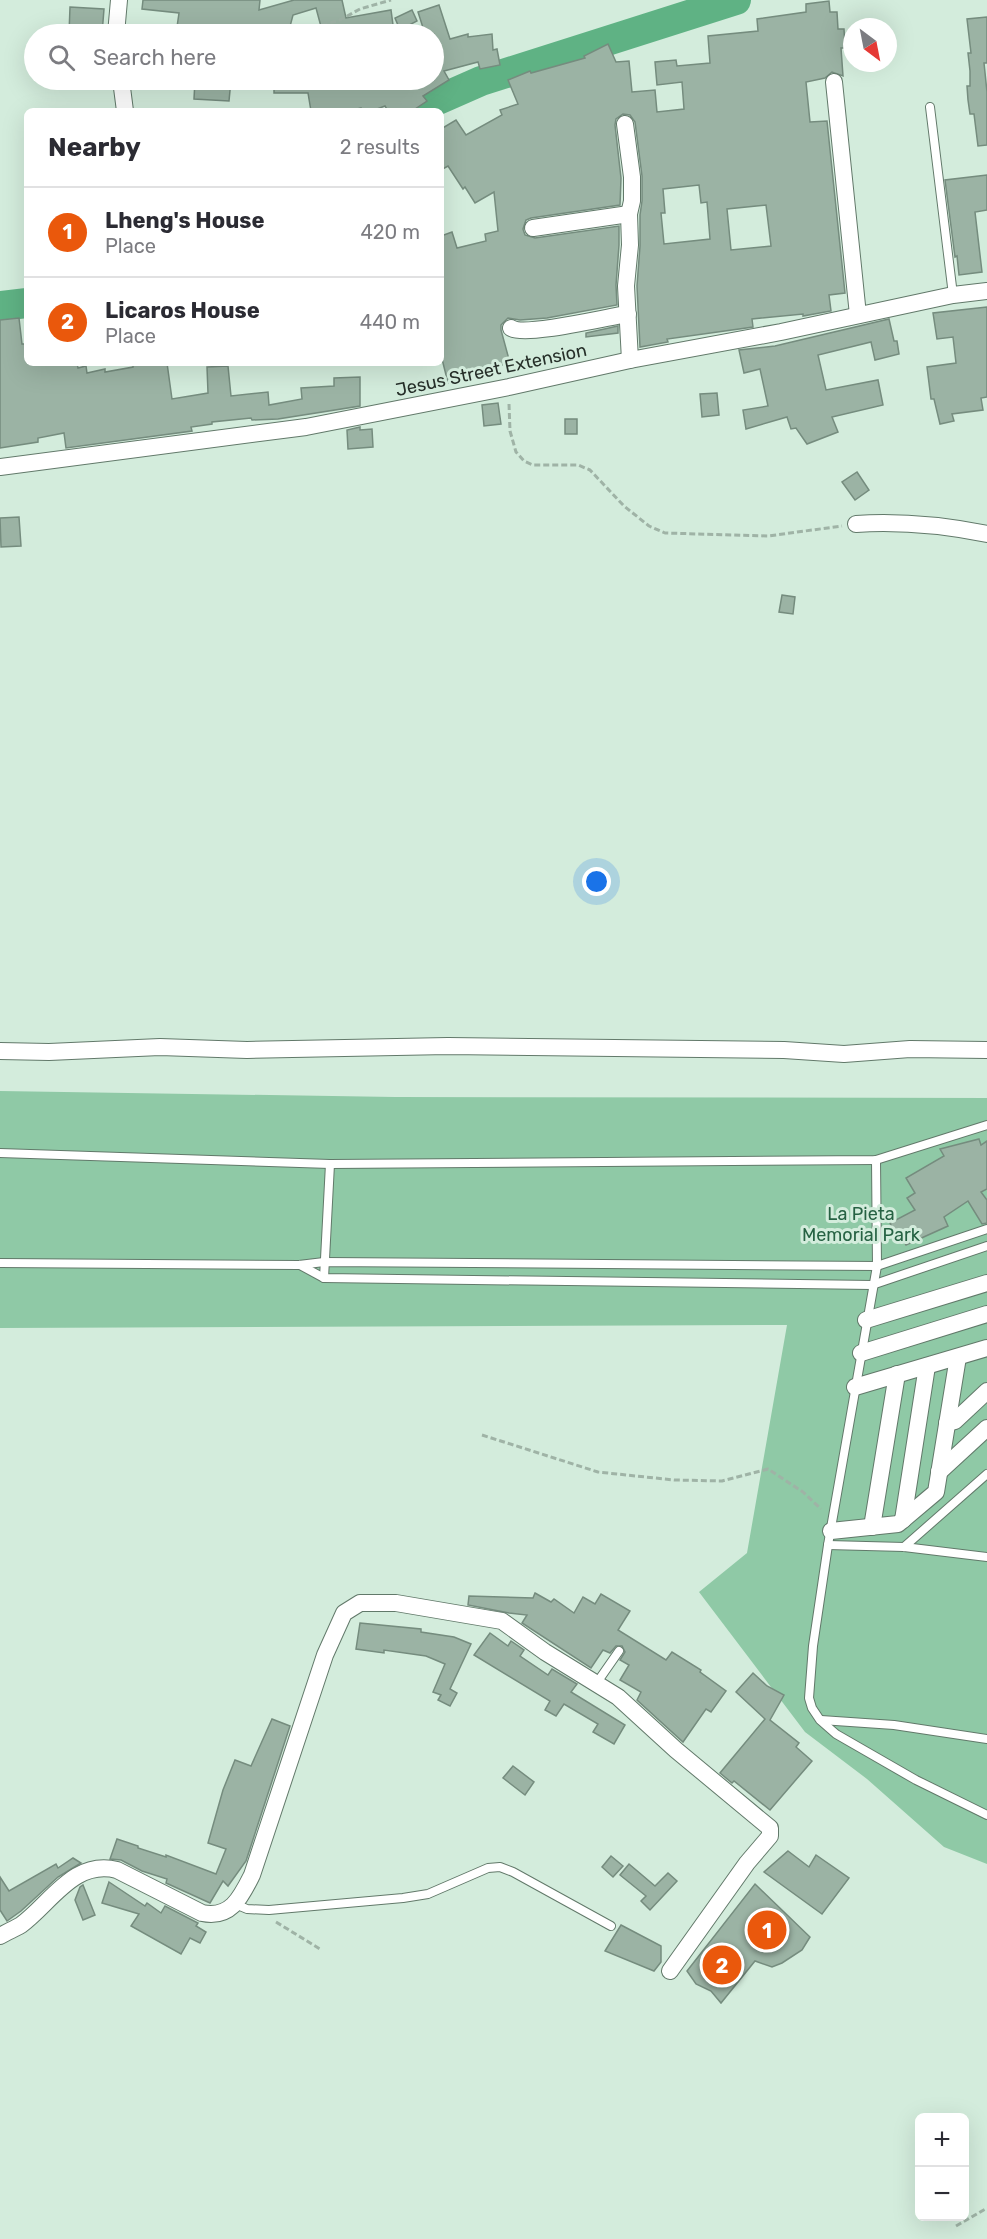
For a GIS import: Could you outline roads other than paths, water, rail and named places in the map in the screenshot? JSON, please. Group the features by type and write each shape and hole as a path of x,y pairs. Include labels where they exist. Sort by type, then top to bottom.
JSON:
{"street":[{"path":"117,24 119,0"},
{"path":"834,82 858,315"},
{"path":"122,90 125,108"},
{"path":"625,124 632,177 626,286 630,360"},
{"path":"533,228 629,214"},
{"name":"Jesus Street Extension","path":"0,467 306,427 953,295 987,291"},
{"path":"511,328 537,331 628,314"},
{"path":"856,524 882,522 943,525 987,534"},
{"path":"0,1051 49,1052 160,1047 247,1050 448,1046 784,1050 844,1054 910,1049 987,1050"},
{"path":"867,1320 987,1283"},
{"path":"861,1353 987,1314"},
{"path":"855,1387 987,1348"},
{"path":"953,1382 987,1348"},
{"path":"831,1533 898,1524 936,1492 958,1357"},
{"path":"903,1520 927,1366"},
{"path":"872,1527 897,1374"},
{"path":"947,1424 955,1421 987,1391"},
{"path":"939,1472 987,1428"},
{"path":"0,1936 20,1925 74,1877 94,1868 105,1867 117,1870 202,1913 213,1916 235,1904 252,1875 325,1655 344,1613 360,1603 396,1603 502,1621 618,1697 676,1750 770,1828 770,1836 747,1863 670,1971"}],"lane":[{"path":"930,107 953,295"},
{"path":"0,1153 330,1164 876,1160 987,1125"},
{"path":"876,1160 877,1266 813,1646 809,1698 820,1720 851,1744 916,1780 987,1815"},
{"path":"324,1278 330,1164"},
{"path":"0,1263 299,1265 324,1262 877,1266 987,1229"},
{"path":"299,1265 324,1278 872,1285 987,1246"},
{"path":"904,1547 987,1474"},
{"path":"831,1533 904,1547 987,1557"},
{"path":"596,1684 619,1651"},
{"path":"820,1720 894,1725 987,1739"},
{"path":"235,1904 256,1911 428,1894 488,1868 500,1867 611,1926"}],"waterway":[{"path":"423,108 481,81 736,0"},
{"path":"0,306 24,303"}],"place":[{"name":"Lheng's House","path":"767,1930"},
{"name":"Licaros House","path":"722,1965"}],"park label":[{"name":"La Pieta Memorial Park","path":"861,1224"}]}
